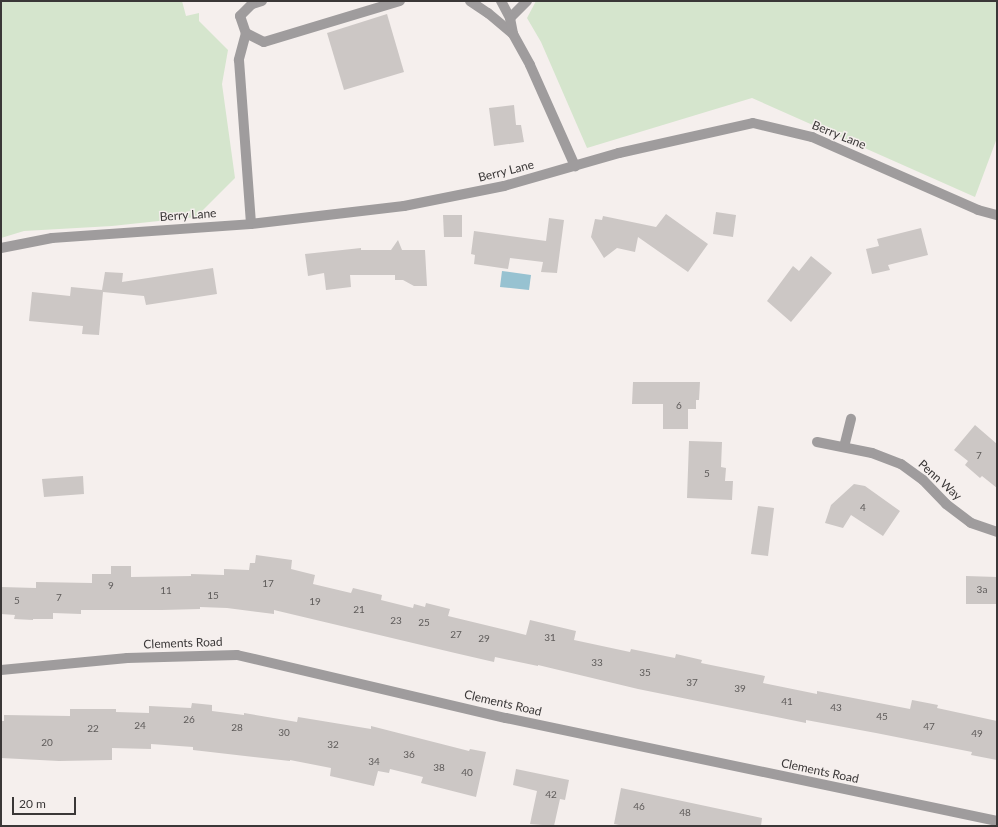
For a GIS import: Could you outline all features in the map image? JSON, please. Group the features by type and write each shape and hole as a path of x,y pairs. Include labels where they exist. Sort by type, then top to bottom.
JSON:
{"street":[{"path":"251,224 239,60 246,33 240,16 252,4 262,1"},
{"path":"246,33 264,42 400,1"},
{"path":"470,1 488,13 513,34"},
{"path":"501,1 510,18 513,34 530,65 575,166"},
{"path":"510,18 527,1"},
{"name":"Berry Lane","path":"1,248 52,238 251,224 404,206 504,186 619,153 753,123 812,137 978,210 997,215"},
{"path":"844,447 851,419"},
{"name":"Penn Way","path":"818,442 872,453 901,464 923,480 946,504 971,523 997,532"},
{"name":"Clements Road","path":"1,670 127,658 237,655 506,718 997,821"}],"green space":[{"path":"1,1 182,1 186,16 199,13 199,21 228,50 222,84 235,178 196,217 112,226 24,231 1,238"},
{"path":"536,1 997,1 997,138 975,197 752,98 587,148 541,42 527,18"}],"water":[{"path":"502,271 531,275 529,290 500,287"}],"building":[{"path":"387,14 404,72 344,90 327,33"},
{"path":"514,105 516,125 521,125 524,142 494,146 489,108"},
{"path":"716,212 736,215 733,237 713,234"},
{"path":"666,214 708,244 688,272 638,237 635,252 617,248 604,258 591,237 595,219 602,220 603,216 656,227"},
{"path":"443,215 462,215 462,237 444,237"},
{"path":"549,218 564,220 557,273 541,272 543,262 510,258 508,269 474,264 475,255 471,254 474,231 546,241"},
{"path":"921,228 928,255 888,265 890,270 872,274 866,249 879,246 877,239"},
{"path":"398,240 402,250 425,250 427,286 414,286 403,280 395,280 395,275 350,275 351,287 326,290 324,273 308,276 305,254 361,248 361,250 391,250"},
{"path":"811,256 832,273 791,322 767,301 793,266 799,271"},
{"path":"213,268 217,294 146,305 144,296 103,292 99,335 82,334 83,326 29,321 32,292 70,296 71,287 102,290 105,272 123,273 122,282"},
{"path":"633,382 700,382 699,400 696,400 696,409 688,409 688,429 663,429 663,404 632,404"},
{"path":"975,425 997,444 997,488 982,476 980,478 965,465 968,461 954,450"},
{"path":"689,441 722,442 721,467 726,468 725,481 733,481 732,500 687,498"},
{"path":"83,476 84,494 44,497 42,479"},
{"path":"854,484 865,486 900,511 883,536 851,515 843,528 825,523 831,505"},
{"path":"758,506 774,508 768,556 751,554"},
{"path":"256,555 292,560 291,569 315,575 313,584 351,593 353,588 382,595 381,600 413,608 414,604 425,607 426,603 450,609 448,616 526,635 530,620 576,631 574,640 630,652 631,649 675,658 676,654 702,660 701,663 765,676 763,683 817,694 817,691 910,709 912,700 938,705 937,708 997,721 997,760 971,755 972,752 876,733 806,720 806,723 638,689 538,665 495,657 494,662 274,610 274,614 227,608 200,607 200,609 162,610 81,610 81,614 53,613 53,619 33,620 14,619 15,615 1,614 1,587 36,588 36,582 92,583 92,574 111,574 111,566 131,566 131,577 191,576 191,574 224,575 224,569 249,570 250,563 255,563"},
{"path":"966,576 997,577 997,604 966,604"},
{"path":"192,703 212,705 212,711 244,715 244,713 297,722 298,717 371,729 371,726 469,751 470,749 486,752 476,797 421,783 423,777 390,769 389,773 378,771 374,786 330,776 331,768 290,760 193,750 193,747 151,744 151,749 112,748 112,760 59,761 1,758 1,721 4,721 4,715 70,716 70,709 116,709 116,712 149,713 149,706 191,708"},
{"path":"516,769 569,780 565,800 560,799 554,826 530,824 537,791 513,785"},
{"path":"621,788 762,818 761,826 624,826 614,824"}]}
